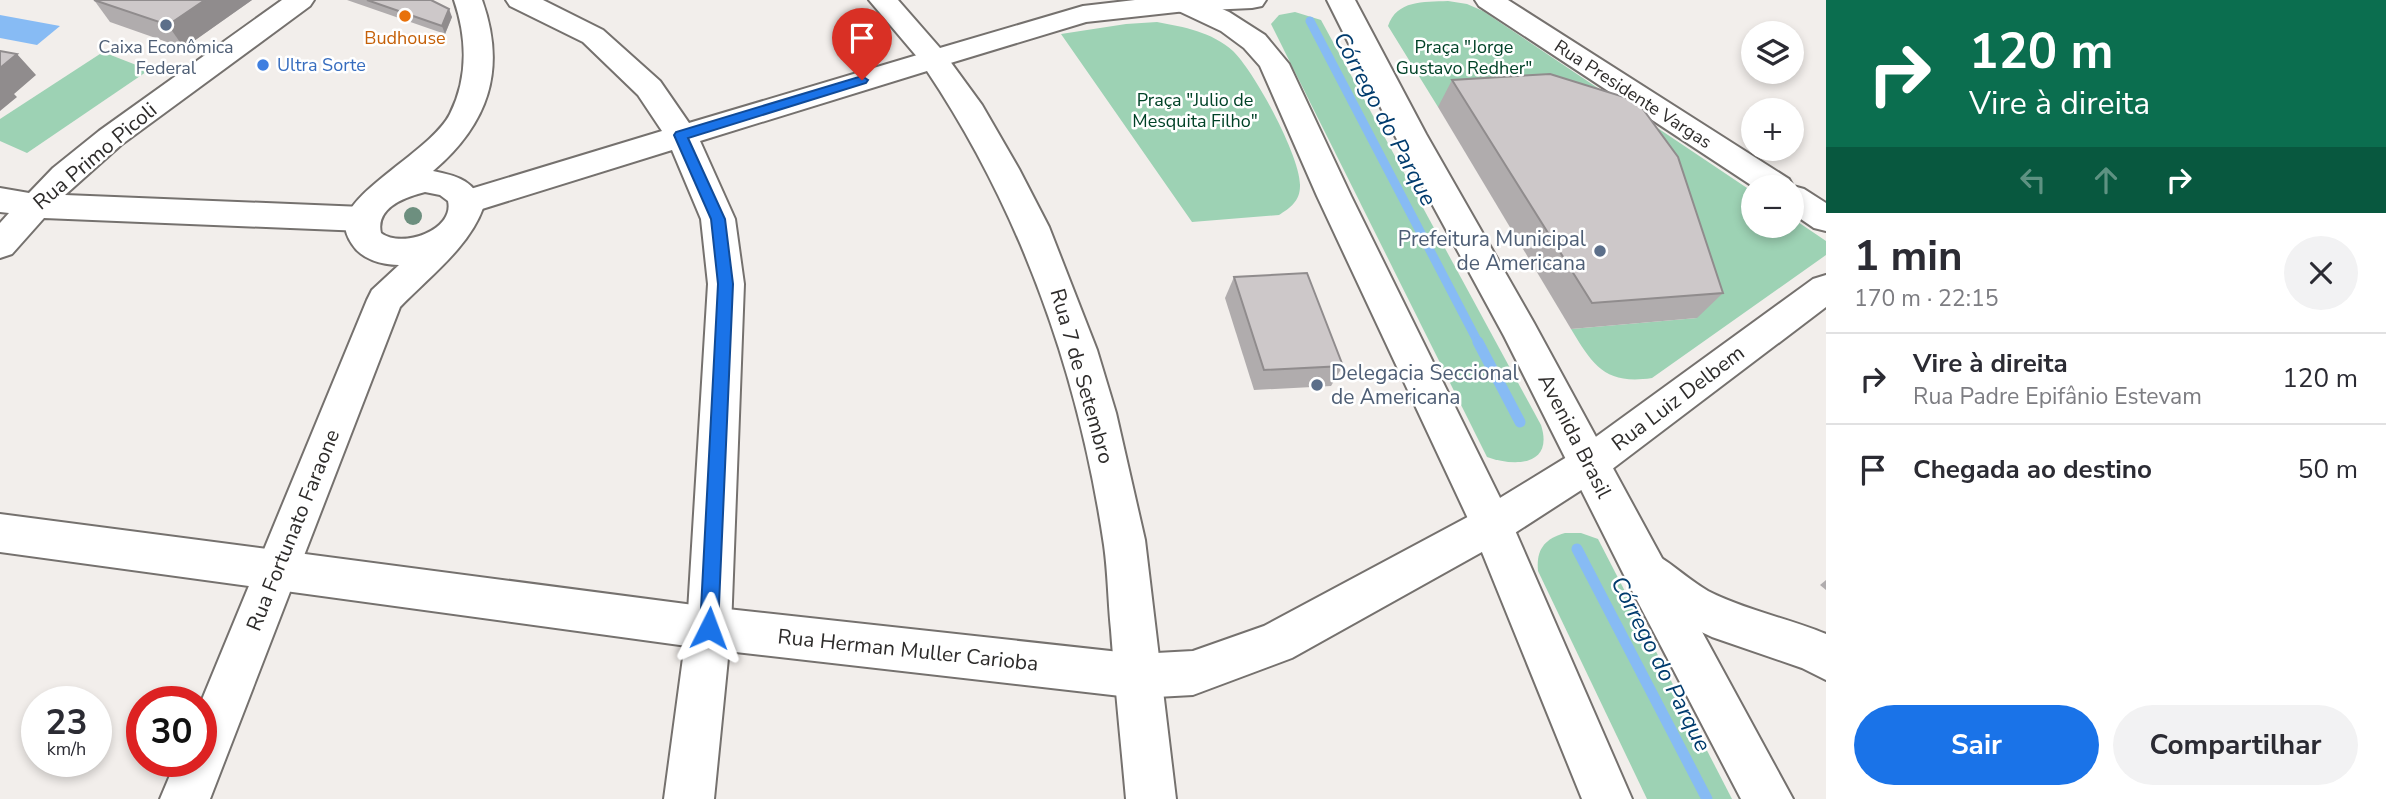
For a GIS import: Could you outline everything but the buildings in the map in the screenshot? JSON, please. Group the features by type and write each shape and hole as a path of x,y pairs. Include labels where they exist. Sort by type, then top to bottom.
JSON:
{"street":[{"name":"Rua Primo Picoli","path":"0,245 64,176 110,138 300,0"},
{"path":"449,236 419,251 402,253 374,247 366,239 368,215 455,132 470,99 478,68 479,38 468,0"},
{"path":"520,0 575,25 620,58 649,88 681,135 718,219 726,284 709,628 689,799"},
{"name":"Rua 7 de Setembro","path":"883,0 934,59 996,152 1052,274 1082,365 1106,453 1124,542 1151,799"},
{"path":"0,201 34,206 368,215 409,184 440,182 464,198 1083,14 1182,2 1252,0"},
{"name":"Avenida Brasil","path":"1341,0 1410,134 1521,333 1642,567 1768,799"},
{"name":"Rua Presidente Vargas","path":"1489,0 1759,175"},
{"path":"1182,2 1244,32 1266,52 1274,64 1334,196 1492,525 1607,799"},
{"path":"385,300 449,236 466,214 455,132"},
{"path":"1804,205 1826,219"},
{"path":"368,215 385,300"},
{"name":"Rua Luiz Delbem","path":"1492,525 1589,464 1826,288"},
{"name":"Rua Fortunato Faraone","path":"217,720 385,300"},
{"name":"Rua Herman Muller Carioba","path":"0,533 709,628 1138,676 1193,673 1276,643 1492,525"},
{"path":"1642,567 1690,604 1728,622 1815,651 1826,658"},
{"name":"Rua Fortunato Faraone","path":"185,799 194,777"}],"green space":[{"name":"Praça \"Jorge Gustavo Redher\"","path":"1448,1 1467,4 1483,11 1741,184 1741,238 1804,238 1804,226 1826,241 1826,255 1652,378 1623,378 1602,370 1586,353 1571,329 1697,318 1533,102 1438,107 1388,26 1398,11 1420,2"},
{"path":"1295,12 1321,20 1541,425 1544,439 1537,456 1520,462 1487,457 1271,24 1279,15"},
{"name":"Praça \"Julio de Mesquita Filho\"","path":"1157,22 1187,28 1216,39 1233,51 1252,76 1285,136 1298,173 1298,196 1290,207 1279,215 1192,222 1061,34"},
{"path":"103,52 149,70 27,153 0,141 0,119"},
{"path":"1565,533 1581,533 1598,539 1732,799 1647,799 1538,571 1538,557 1543,546"}],"water":[{"path":"0,15 60,26 37,45 0,38"}],"waterway":[{"name":"Córrego do Parque","path":"1310,21 1479,344"},
{"name":"Córrego do Parque","path":"1478,342 1520,422"},
{"name":"Córrego do Parque","path":"1577,549 1707,799"}],"place":[{"name":"Budhouse","path":"405,16"},
{"name":"Caixa Econômica Federal","path":"166,25"},
{"name":"Ultra Sorte","path":"263,65"},
{"name":"Prefeitura Municipal de Americana","path":"1600,251"},
{"name":"Delegacia Seccional de Americana","path":"1317,385"}],"route":[{"path":"709,628 726,284 718,219 681,135 862,80"}]}
